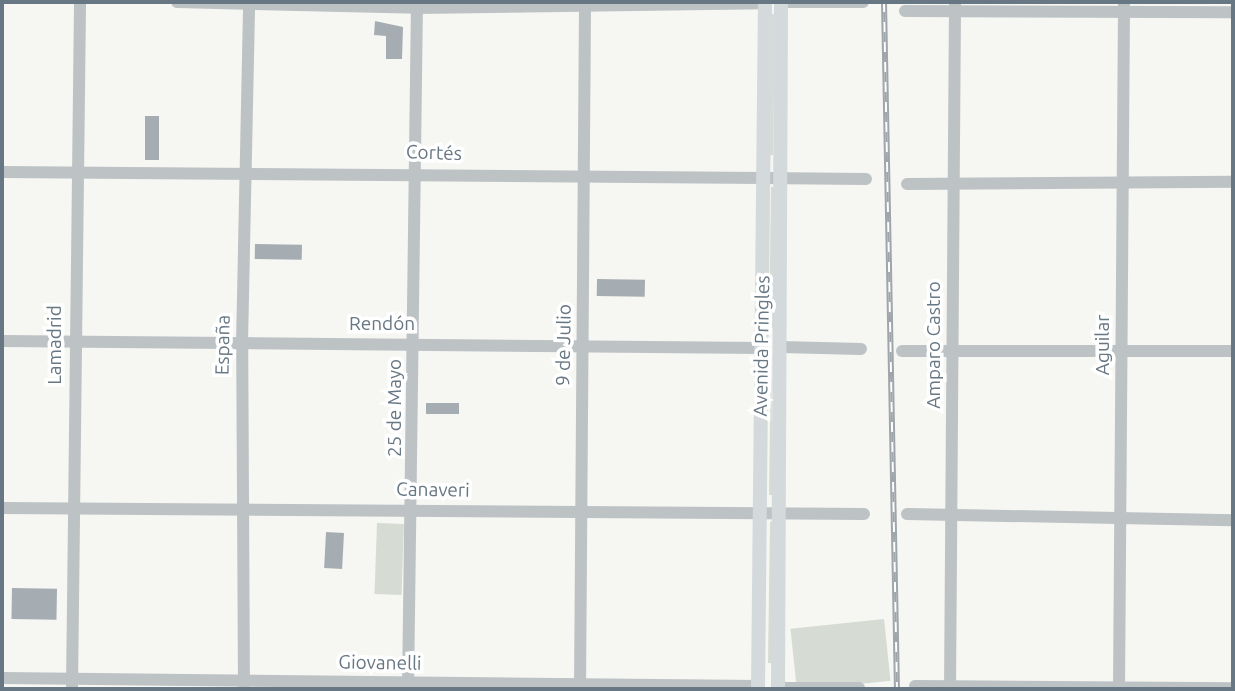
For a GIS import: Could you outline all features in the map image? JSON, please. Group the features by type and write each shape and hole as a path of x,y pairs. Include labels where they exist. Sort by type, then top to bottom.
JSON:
{"main road":[{"name":"Avenida Pringles","path":"757,688 765,2"},
{"name":"Avenida Pringles","path":"778,689 780,2"}],"street":[{"name":"Lamadrid","path":"71,684 80,2"},
{"path":"177,2 417,5 765,2"},
{"path":"780,2 863,2"},
{"name":"España","path":"244,685 242,344 249,3"},
{"name":"9 de Julio","path":"580,686 585,3"},
{"name":"25 de Mayo","path":"408,686 418,171 417,5"},
{"path":"905,11 1124,6 1233,12"},
{"name":"Aguilar","path":"1119,688 1124,6"},
{"name":"Amparo Castro","path":"950,688 955,8"},
{"name":"Cortés","path":"2,172 76,174 418,171 585,179 866,179"},
{"path":"907,184 1233,182"},
{"name":"Rendón","path":"2,341 242,344 415,342 762,348"},
{"path":"781,347 861,349"},
{"path":"902,351 1233,351"},
{"name":"Canaveri","path":"2,508 244,511 413,508 581,512 864,513"},
{"path":"908,514 1233,520"},
{"name":"Giovanelli","path":"2,678 71,684 757,688"},
{"path":"915,687 1233,688"},
{"path":"778,689 859,688"}],"shaded area":[{"path":"771,14 775,14 773,155 770,155"},
{"path":"771,187 774,187 773,328 769,328"},
{"path":"771,353 773,495 769,495"},
{"path":"773,521 772,663 768,663 770,522"},
{"path":"377,523 404,524 402,595 375,594"},
{"path":"884,619 890,681 797,689 791,629"}],"building":[{"path":"375,21 403,27 402,59 386,59 386,36 374,35"},
{"path":"145,116 159,116 159,160 145,160"},
{"path":"255,244 302,245 302,260 255,259"},
{"path":"597,279 645,280 645,297 597,296"},
{"path":"426,403 459,403 459,414 426,414"},
{"path":"326,532 344,533 342,569 324,568"},
{"path":"12,588 57,589 56,620 11,619"}],"railway":[{"path":"884,2 897,689"}]}
